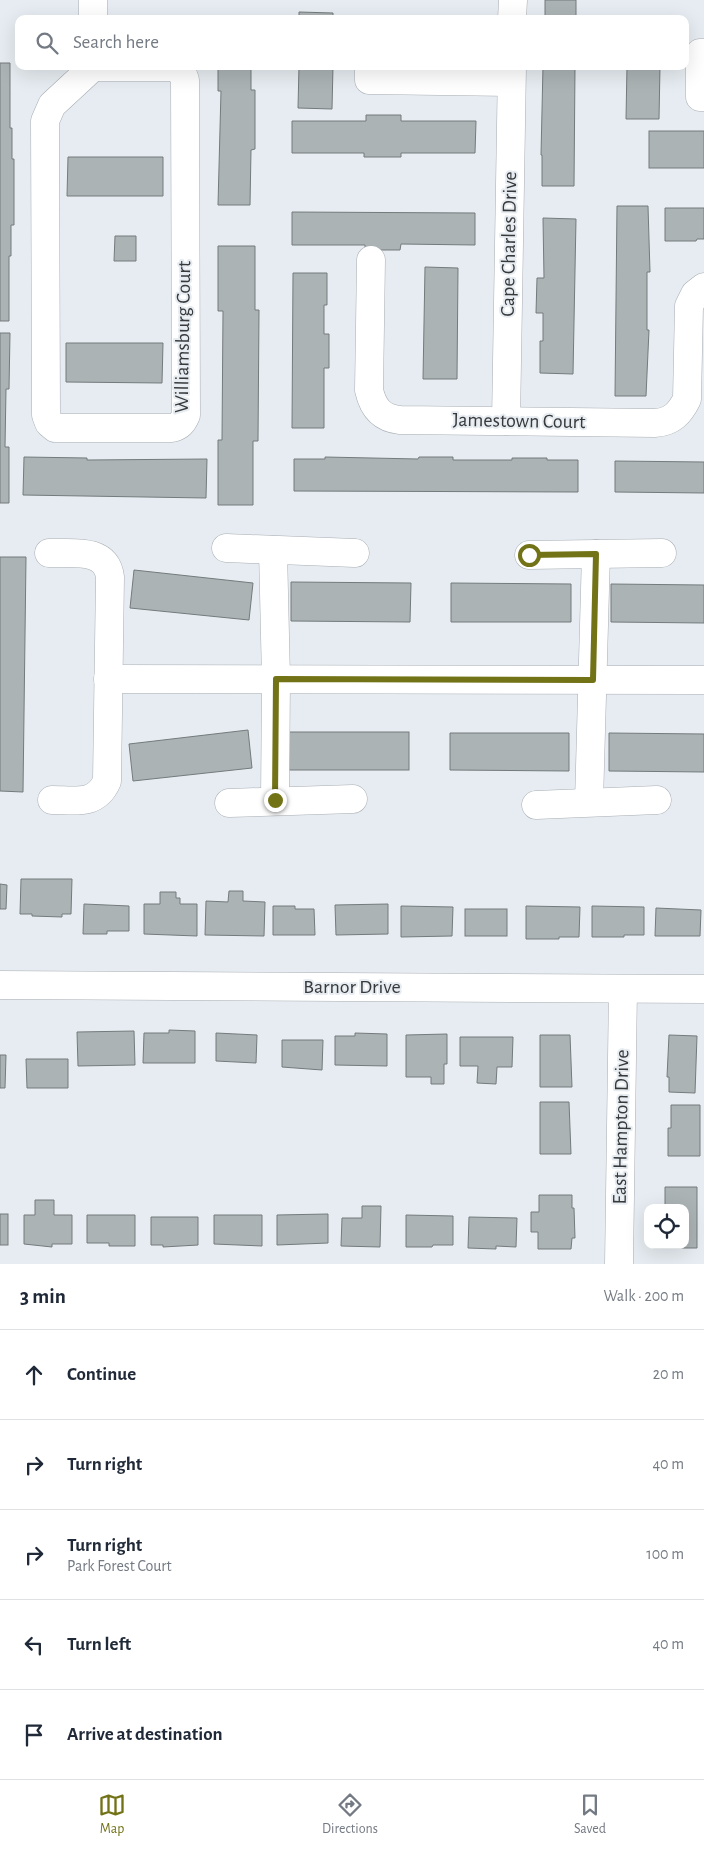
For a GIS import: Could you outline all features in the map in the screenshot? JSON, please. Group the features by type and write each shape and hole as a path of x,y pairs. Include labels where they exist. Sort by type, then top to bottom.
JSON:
{"street":[{"path":"93,0 93,15"},
{"path":"512,15 513,0"},
{"path":"704,52 700,52 700,97 704,97"},
{"name":"Williamsburg Court","path":"89,70 52,105 45,121 46,415 49,423 55,428 172,428 177,427 184,421 186,415 185,80 182,72 178,70"},
{"path":"369,70 369,80 512,74"},
{"name":"Cape Charles Drive","path":"506,421 512,74"},
{"name":"Jamestown Court","path":"371,260 369,390 373,405 378,411 387,417 400,420 655,424 669,420 684,408 687,398 689,306 695,294 704,287"},
{"path":"226,548 355,553"},
{"path":"273,550 276,679 275,800"},
{"path":"49,553 92,554 100,557 106,563 110,577 107,781 97,796 90,799 52,800"},
{"path":"529,555 662,553"},
{"path":"589,802 596,554"},
{"path":"108,679 704,680"},
{"path":"229,803 275,800 353,799"},
{"path":"536,805 657,800"},
{"name":"Barnor Drive","path":"0,985 704,989"},
{"name":"East Hampton Drive","path":"619,1264 623,989"}],"building":[{"path":"545,0 576,0 576,15 545,15"},
{"path":"299,12 333,13 333,15 299,15"},
{"path":"0,63 10,63 10,128 12,128 12,159 14,159 14,225 11,225 11,256 9,256 9,321 0,321"},
{"path":"218,70 251,70 251,90 255,90 255,149 251,150 250,205 218,205 221,91 218,91"},
{"path":"299,70 333,70 332,109 298,108"},
{"path":"543,70 575,70 574,186 542,186"},
{"path":"627,70 660,70 659,119 626,119"},
{"path":"366,115 401,115 401,121 476,121 475,153 401,153 401,157 364,157 364,153 292,153 292,121 366,121"},
{"path":"649,131 704,131 704,168 649,168"},
{"path":"68,157 163,157 163,196 67,196"},
{"path":"617,206 648,206 650,272 647,272 647,330 649,330 646,396 615,396"},
{"path":"665,208 704,208 704,239 697,239 696,241 665,241"},
{"path":"292,212 475,213 475,245 401,244 400,250 365,250 365,245 292,245"},
{"path":"543,218 576,219 573,374 540,373 540,341 543,341 543,313 536,313 537,278 544,278"},
{"path":"115,236 136,236 136,261 114,261"},
{"path":"218,246 255,246 255,310 259,310 258,441 253,441 253,505 218,505 218,440 222,440 223,311 218,311"},
{"path":"425,267 458,268 457,379 423,379"},
{"path":"293,273 327,273 327,305 324,305 324,334 329,334 329,368 324,368 324,428 292,428"},
{"path":"0,333 10,333 9,389 6,389 5,447 9,447 9,503 0,503"},
{"path":"66,343 163,343 162,383 66,382"},
{"path":"24,457 87,458 87,460 207,459 206,498 23,495"},
{"path":"325,457 418,459 419,457 453,457 453,460 547,458 547,460 578,460 578,492 294,491 294,459 325,459"},
{"path":"615,461 704,462 704,493 615,492"},
{"path":"0,557 26,557 23,792 0,791"},
{"path":"134,570 253,583 249,620 130,608"},
{"path":"291,582 411,583 410,622 291,621"},
{"path":"451,583 571,584 571,622 451,622"},
{"path":"611,584 704,585 704,623 611,622"},
{"path":"248,730 252,768 133,781 129,744"},
{"path":"289,732 409,732 409,770 289,770"},
{"path":"450,733 569,733 569,771 450,770"},
{"path":"609,733 704,734 704,772 609,771"},
{"path":"21,879 72,879 71,914 62,914 62,917 20,914"},
{"path":"0,884 7,885 6,909 0,909"},
{"path":"229,891 243,891 243,901 265,902 264,936 205,935 206,901 228,902"},
{"path":"160,892 176,892 176,898 180,898 180,904 197,904 197,936 144,934 144,904 160,904"},
{"path":"84,904 129,906 129,931 107,931 107,934 83,934"},
{"path":"388,904 388,934 336,935 335,905"},
{"path":"273,906 295,906 295,909 314,909 315,935 273,935"},
{"path":"401,906 453,907 452,936 401,937"},
{"path":"526,906 580,907 579,937 526,939"},
{"path":"592,906 644,907 644,935 592,937"},
{"path":"656,908 701,910 700,936 655,936"},
{"path":"465,909 507,909 507,936 465,936"},
{"path":"169,1030 195,1031 195,1063 143,1063 144,1033 169,1033"},
{"path":"134,1031 135,1065 78,1066 77,1032"},
{"path":"216,1033 257,1035 256,1063 216,1061"},
{"path":"355,1033 387,1034 387,1066 335,1065 335,1036 355,1036"},
{"path":"447,1034 447,1064 444,1064 444,1084 431,1084 431,1077 406,1077 406,1035"},
{"path":"540,1035 570,1035 572,1087 540,1087"},
{"path":"669,1035 697,1036 695,1093 669,1092 669,1077 667,1077"},
{"path":"460,1037 513,1037 512,1067 497,1067 496,1084 477,1083 478,1066 460,1066"},
{"path":"282,1040 323,1040 322,1070 282,1067"},
{"path":"0,1055 6,1055 5,1088 0,1088"},
{"path":"26,1059 68,1059 68,1088 27,1088"},
{"path":"540,1102 569,1102 571,1154 540,1154"},
{"path":"671,1105 700,1105 700,1156 668,1156 668,1128 671,1128"},
{"path":"665,1187 697,1187 697,1248 689,1248 689,1204 665,1204"},
{"path":"539,1195 572,1195 575,1238 572,1238 571,1249 538,1249 538,1232 531,1232 531,1212 539,1212"},
{"path":"35,1200 54,1200 54,1215 72,1215 72,1244 52,1244 52,1247 24,1244 24,1215 35,1215"},
{"path":"362,1206 381,1206 380,1247 341,1246 342,1218 362,1218"},
{"path":"0,1214 8,1214 8,1245 0,1245"},
{"path":"328,1214 328,1243 277,1245 277,1215"},
{"path":"87,1215 135,1215 135,1246 109,1246 109,1243 87,1243"},
{"path":"214,1215 262,1215 262,1246 214,1244"},
{"path":"406,1215 453,1216 453,1245 406,1247"},
{"path":"151,1217 198,1217 198,1245 163,1247 163,1245 151,1245"},
{"path":"469,1217 517,1218 516,1247 496,1246 496,1249 468,1248"}],"route":[{"path":"275,800 276,679 593,680 596,554 529,555"}]}
